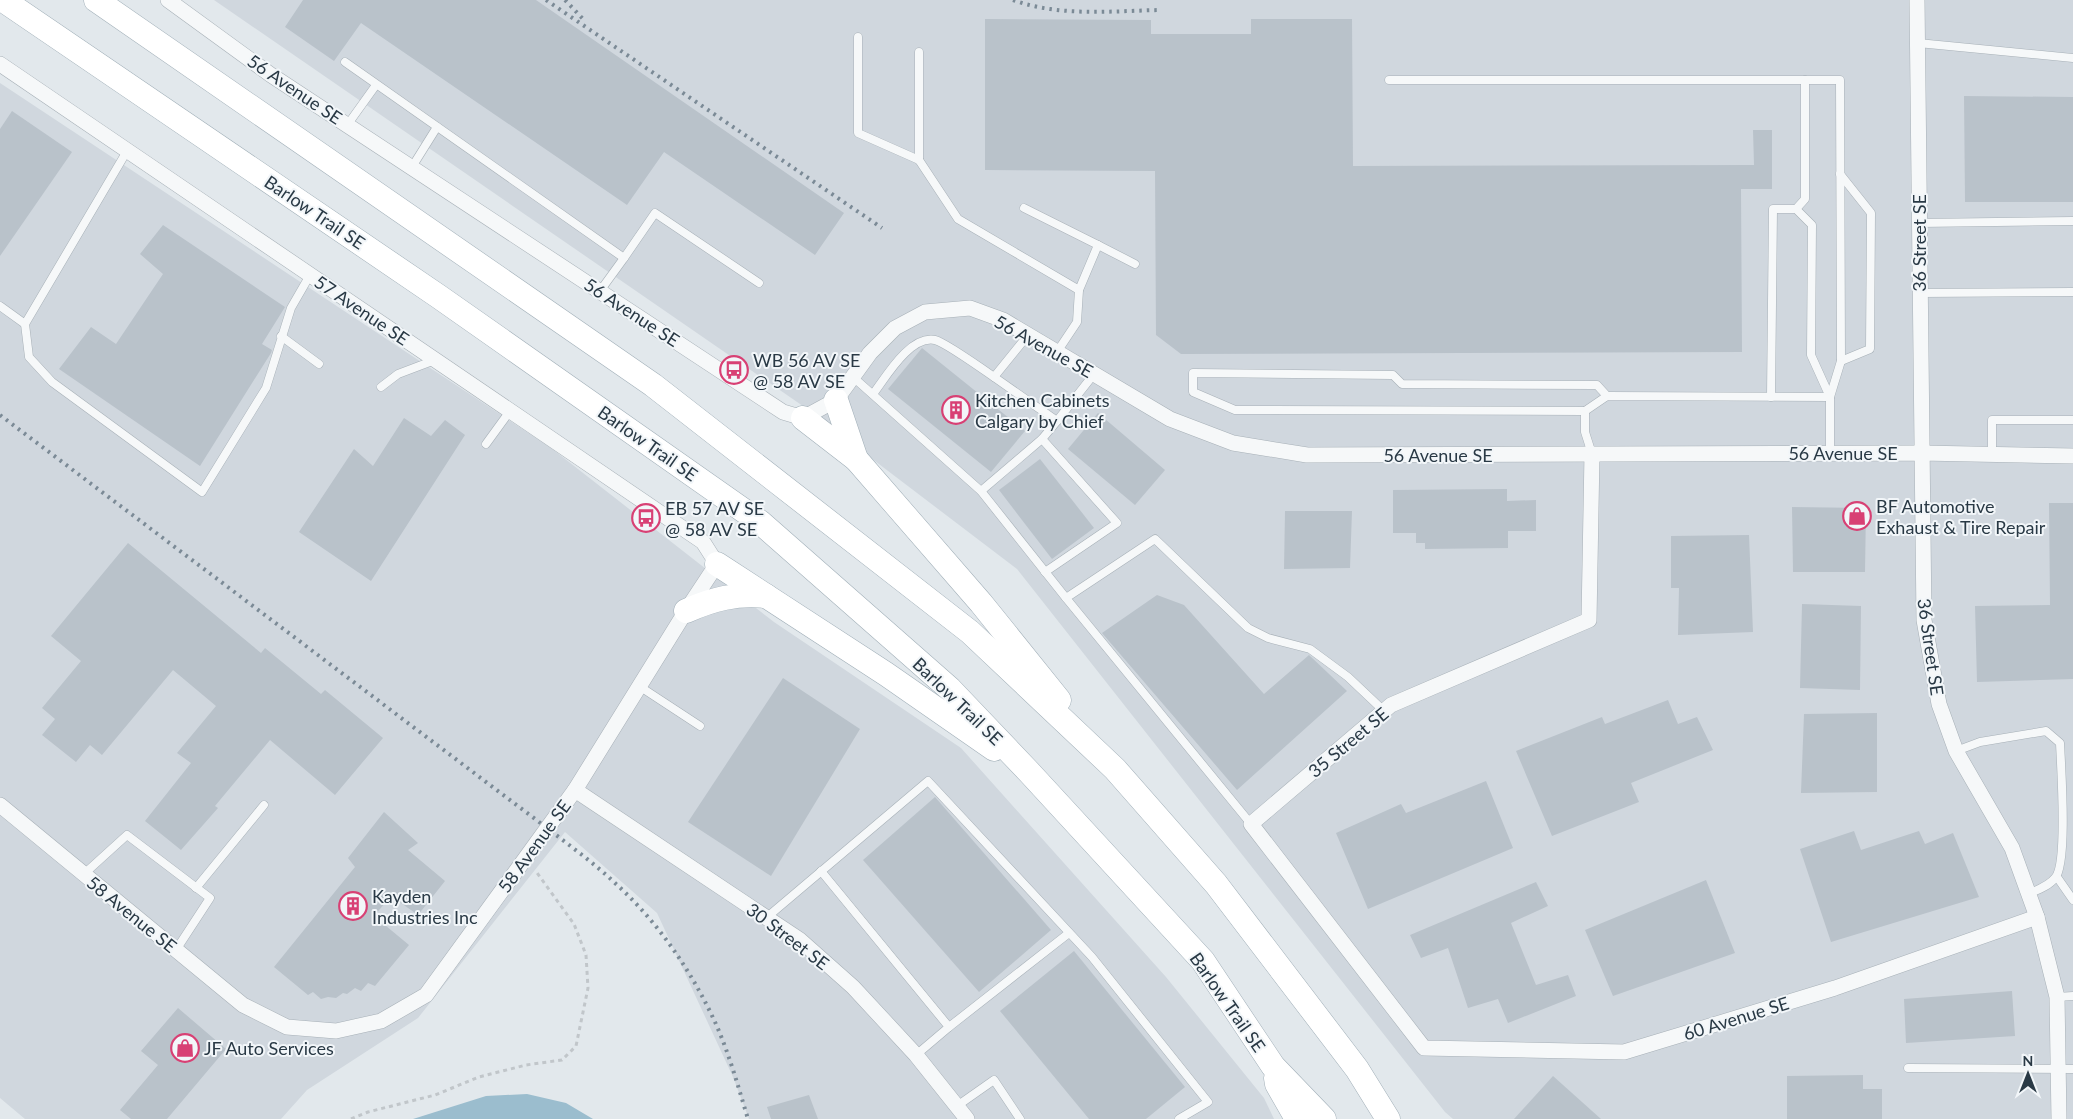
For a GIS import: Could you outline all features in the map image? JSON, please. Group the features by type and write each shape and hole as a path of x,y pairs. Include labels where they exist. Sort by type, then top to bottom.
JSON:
{"main road":[{"name":"Barlow Trail SE","path":"3,0 438,296 760,522 950,689 1029,772 1202,961 1272,1066 1278,1084 1319,1117"},
{"path":"96,0 653,385 970,632 1115,769"},
{"path":"836,400 856,459"},
{"path":"804,418 856,459 981,603 1115,769 1216,884 1357,1069 1400,1119"},
{"path":"717,564 886,674 962,728 1029,772"},
{"path":"686,611 711,600 734,595 766,596"},
{"path":"1357,1069 1388,1119"}],"street":[{"name":"56 Avenue SE","path":"168,0 271,75 783,412 804,418 836,400 870,352 895,328 925,312 970,308 1003,320 1170,419 1233,443 1307,456 1830,453 2073,456"},
{"name":"36 Street SE","path":"1916,0 1924,620 1939,704 1956,751 2012,848 2037,917 2057,997 2066,1069 2059,1119"},
{"name":"57 Avenue SE","path":"0,64 703,542 717,564"},
{"name":"35 Street SE","path":"1251,824 1391,705 1590,620 1592,454"},
{"name":"58 Avenue SE","path":"0,805 243,1005 287,1027 336,1031 381,1020 426,995 575,790 717,564"},
{"name":"30 Street SE","path":"575,790 800,940 853,986 916,1055 967,1119"},
{"name":"60 Avenue SE","path":"1251,824 1424,1048 1624,1052 1835,988 2037,917"}],"lane":[{"path":"858,37 858,134 919,160 958,218 1079,290"},
{"path":"1918,43 2073,58"},
{"path":"919,52 919,160"},
{"path":"344,62 624,258"},
{"path":"1389,80 1840,80 1840,361 1830,397 1830,453"},
{"path":"1796,209 1805,199 1805,80"},
{"path":"348,124 376,84"},
{"path":"412,167 437,127"},
{"path":"127,151 25,324 30,357 52,382 202,492 266,388 291,308 310,275"},
{"path":"1840,174 1871,214 1870,349 1840,361"},
{"path":"1024,208 1135,264"},
{"path":"1771,397 1772,209 1796,209 1812,226 1811,355 1830,397"},
{"path":"600,291 655,213 759,283"},
{"path":"1919,223 2073,221"},
{"path":"1057,352 1077,322 1079,290 1098,245"},
{"path":"1920,293 2073,292"},
{"path":"0,306 25,324"},
{"path":"994,377 1028,335"},
{"path":"281,336 319,364"},
{"path":"873,394 910,347 922,341 935,340 994,377 1057,421"},
{"path":"381,387 398,374 435,360"},
{"path":"1607,396 1597,385 1402,384 1393,375 1193,373 1193,392 1235,410 1585,411 1607,396 1830,397"},
{"path":"981,491 1042,439 1094,374"},
{"path":"853,377 981,491 1251,824"},
{"path":"486,444 510,410"},
{"path":"1585,411 1585,432 1592,454"},
{"path":"1992,454 1992,420 2073,420"},
{"path":"1042,439 1117,523 1045,572"},
{"path":"1066,598 1155,539 1248,628 1268,638 1310,648 1348,677 1384,711"},
{"path":"639,686 700,726"},
{"path":"1956,751 1980,742 2046,732 2060,743 2063,852 2057,877 2028,894"},
{"path":"766,918 928,781 1092,957 1208,1102 1179,1119"},
{"path":"196,888 264,805"},
{"path":"84,874 127,835 210,898 176,950"},
{"path":"821,871 949,1028"},
{"path":"2057,877 2073,900"},
{"path":"916,1055 1069,933"},
{"path":"2057,997 2073,996"},
{"path":"1908,1068 2066,1069"},
{"path":"956,1106 994,1080 1020,1119"}],"path":[{"path":"352,1119 368,1112 435,1095 489,1075 526,1065 562,1060 576,1046 588,988 586,955 574,924 537,872"}],"shaded area":[{"path":"214,0 2073,0 2073,1119 1453,1119 1445,1112 1017,569 800,404"},
{"path":"0,83 551,448 774,622 961,748 1166,977 1264,1098 1274,1119 749,1119 733,1077 657,913 565,832 418,1018 307,1090 281,1119 25,1119 0,1098"}],"water":[{"path":"527,1094 566,1103 593,1119 413,1119 486,1096"}],"building":[{"path":"303,0 536,0 844,213 815,255 664,152 627,205 361,23 334,61 285,27"},
{"path":"985,19 1151,20 1151,34 1251,34 1251,19 1352,19 1353,166 1754,165 1753,130 1772,130 1772,189 1741,189 1742,352 1181,354 1156,335 1155,171 985,170"},
{"path":"1964,96 2073,97 2073,202 1965,202"},
{"path":"12,111 72,152 0,256 0,129"},
{"path":"163,225 285,307 262,344 272,350 271,353 200,466 59,369 91,327 116,344 163,274 140,254"},
{"name":"Kitchen Cabinets Calgary by Chief","path":"922,348 1025,431 991,472 888,389"},
{"path":"1098,413 1165,470 1135,505 1068,449"},
{"path":"404,418 431,436 445,420 465,435 371,581 299,532 354,449 373,466"},
{"path":"1040,459 1094,528 1052,559 999,490"},
{"path":"1507,489 1507,501 1536,500 1536,531 1508,531 1508,548 1425,549 1425,543 1416,543 1416,533 1393,533 1393,490"},
{"path":"2049,503 2073,503 2073,679 1977,682 1975,606 2050,605"},
{"path":"1792,507 1866,508 1865,572 1793,572"},
{"path":"1285,511 1352,511 1350,568 1284,569"},
{"path":"1749,535 1753,632 1678,635 1679,588 1671,588 1671,536"},
{"path":"128,543 261,653 265,648 321,694 325,690 383,738 335,795 270,740 215,806 218,808 181,850 145,821 191,763 177,753 216,706 173,670 102,755 90,745 76,762 42,735 55,719 42,708 81,661 51,636"},
{"path":"1157,595 1184,605 1264,694 1309,655 1347,691 1237,790 1102,633"},
{"path":"1802,604 1861,606 1860,690 1800,688"},
{"path":"783,678 860,729 771,876 688,822"},
{"path":"1668,700 1678,724 1697,717 1713,750 1631,783 1639,802 1552,836 1516,751 1602,717 1605,724"},
{"path":"1877,713 1877,792 1801,793 1804,714"},
{"path":"1486,781 1513,848 1368,909 1336,833 1401,804 1406,813"},
{"path":"935,797 1051,930 979,992 863,860"},
{"name":"Kayden Industries Inc","path":"384,812 418,843 408,850 445,881 418,915 391,896 374,916 409,945 375,986 368,983 361,991 355,988 347,994 343,993 336,998 328,997 321,999 313,992 308,995 274,967 355,867 348,858"},
{"path":"1854,831 1861,850 1919,831 1925,844 1953,833 1979,897 1831,942 1800,849"},
{"path":"1706,880 1735,953 1613,996 1585,930"},
{"path":"1536,882 1548,906 1511,923 1536,985 1568,975 1576,996 1508,1023 1498,999 1468,1008 1448,948 1421,958 1410,935"},
{"path":"1074,951 1185,1087 1146,1119 1089,1119 1000,1011"},
{"path":"2012,991 2015,1036 1906,1043 1904,999"},
{"path":"178,1008 226,1049 167,1119 131,1119 120,1110 158,1065 141,1051"},
{"path":"1863,1075 1863,1089 1882,1089 1882,1119 1787,1119 1787,1076"},
{"path":"1553,1076 1601,1119 1514,1119"},
{"path":"809,1095 818,1119 771,1119 767,1107"}],"railway":[{"path":"546,0 882,228"},
{"path":"565,0 584,20"},
{"path":"1013,0 1049,9 1067,11 1160,10"},
{"path":"0,415 547,828 615,883 645,913 672,947 706,1003 720,1034 748,1119"}],"place":[{"name":"WB 56 AV SE @ 58 AV SE","path":"734,370"},
{"name":"Kitchen Cabinets Calgary by Chief","path":"956,410"},
{"name":"BF Automotive Exhaust & Tire Repair","path":"1857,516"},
{"name":"EB 57 AV SE @ 58 AV SE","path":"646,518"},
{"name":"Kayden Industries Inc","path":"353,906"},
{"name":"JF Auto Services","path":"185,1048"}]}
